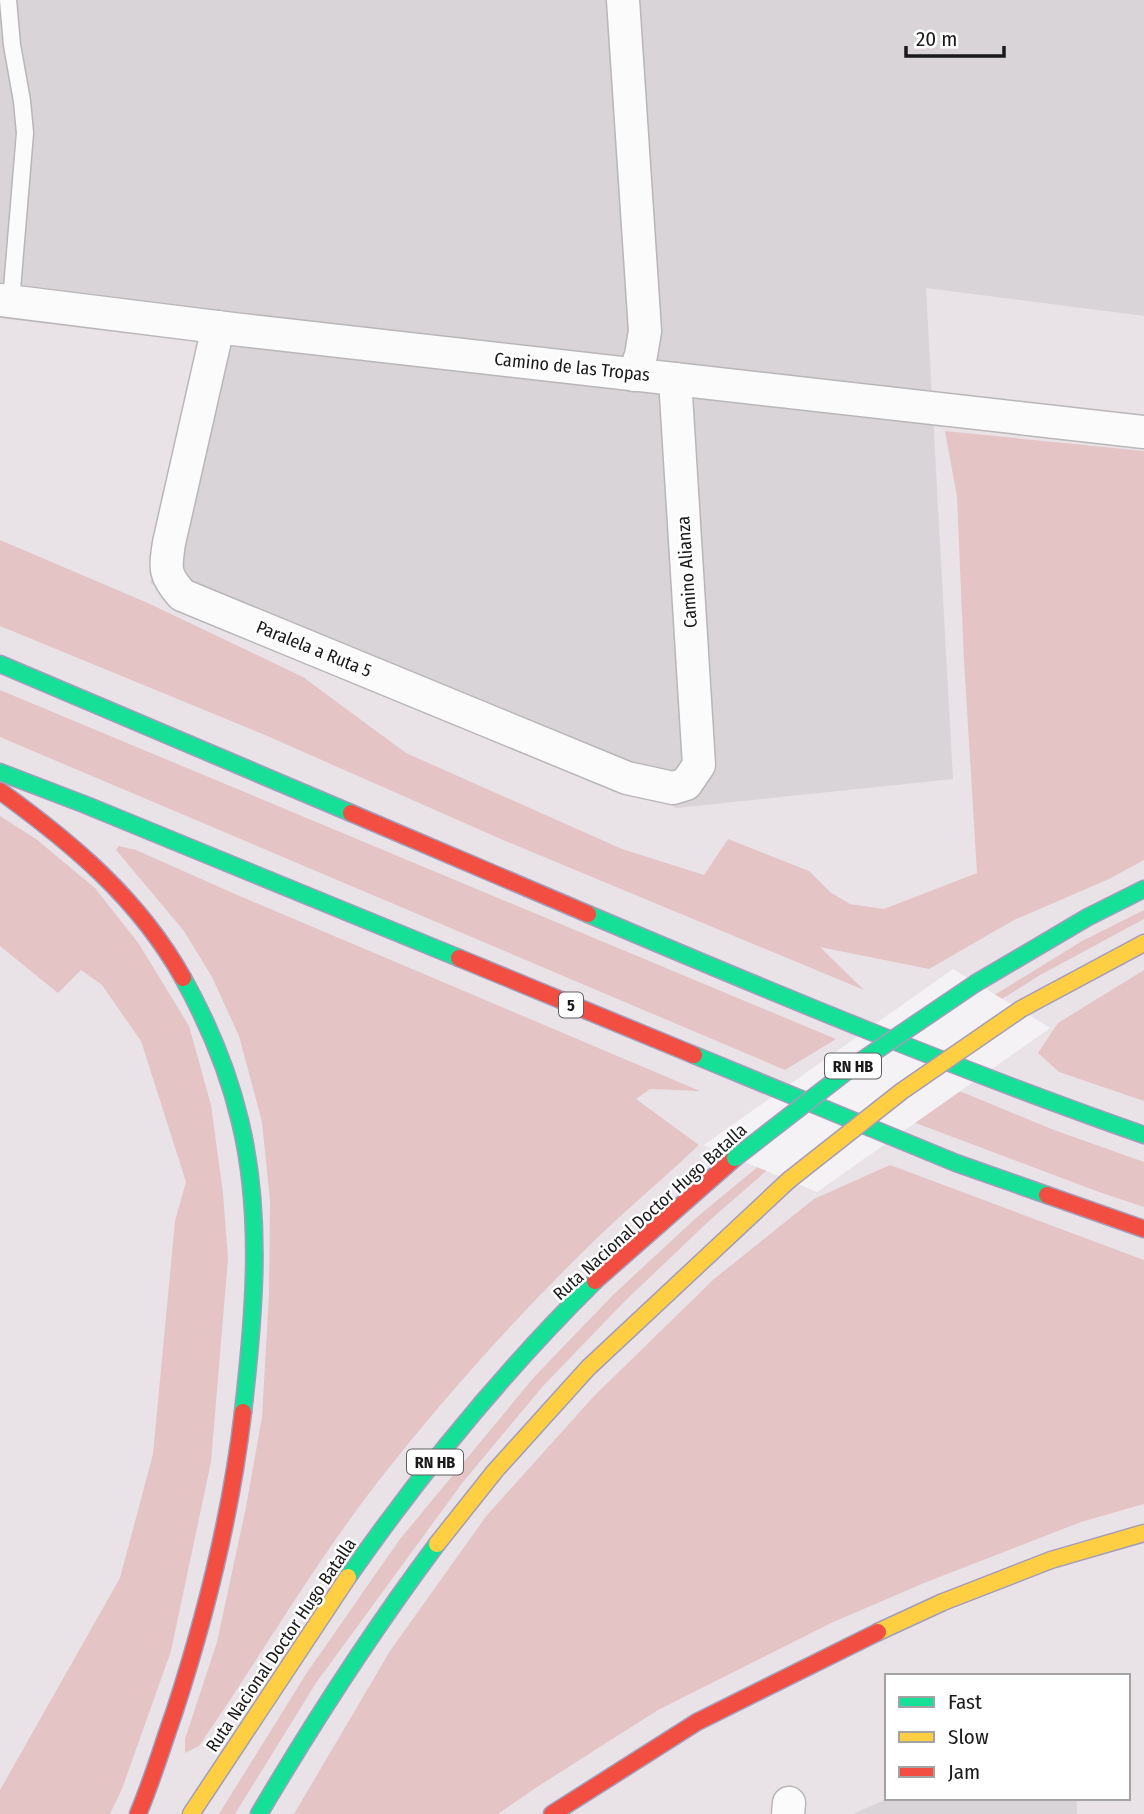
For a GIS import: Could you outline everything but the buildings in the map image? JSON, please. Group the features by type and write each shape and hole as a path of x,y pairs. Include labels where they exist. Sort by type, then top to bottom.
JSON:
{"highway":[{"path":"0,664 739,978 1045,1100 1144,1135"},
{"name":"5","path":"0,772 956,1163 1144,1229"},
{"path":"0,791 110,880 148,924 187,987 213,1037 240,1122 247,1159 254,1263 252,1308 244,1415 231,1495 202,1623 148,1791 138,1814"},
{"name":"Ruta Nacional Doctor Hugo Batalla","path":"191,1814 360,1561 430,1469 587,1290 735,1158 855,1065 976,983 1088,917 1144,889"},
{"path":"259,1814 364,1646 441,1538 513,1449 589,1367 789,1180 902,1091 1021,1009 1144,943"},
{"path":"552,1814 697,1722 841,1649 943,1602 1039,1565 1144,1533"}],"street":[{"path":"623,0 645,331 635,375"},
{"name":"Camino de las Tropas","path":"6,300 218,327 1144,432"},
{"name":"Paralela a Ruta 5","path":"218,327 165,569 182,595 627,778 673,788 686,784 699,765"},
{"name":"Camino Alianza","path":"675,379 699,765"}],"lane":[{"path":"6,300 25,133 8,0"}],"shaded area":[{"path":"0,0 1144,0 1144,316 926,288 953,779 677,808 150,583 233,329 0,300"},
{"path":"945,431 1144,451 1144,860 1109,879 1014,920 929,969 820,947 864,990 503,840 265,735 0,626 0,540 150,604 303,677 406,753 622,849 704,875 728,839 809,871 830,892 850,904 884,909 977,873 957,497"},
{"path":"0,690 836,1039 785,1070 0,737"},
{"path":"0,816 36,839 95,888 139,944 189,1026 211,1105 223,1193 228,1259 211,1462 171,1651 122,1789 110,1814 0,1814 0,1790 120,1578 153,1454 175,1221 186,1182 141,1041 102,985 81,970 58,993 0,946"},
{"path":"119,846 136,850 700,1091 650,1089 636,1099 699,1145 564,1270 428,1420 330,1547 199,1746 185,1753 185,1739 217,1642 262,1417 269,1294 270,1201 262,1122 239,1036 212,977 184,931 116,850"},
{"path":"1144,910 1144,919 1042,974 984,1010 980,1004 1082,941"},
{"path":"1144,970 1144,1101 1059,1072 1038,1053 1058,1023"},
{"path":"957,1090 1054,1130 1144,1162 1144,1207 913,1122"},
{"path":"765,1161 773,1165 625,1301 544,1385 463,1482 316,1683 235,1814 219,1814 306,1674 400,1539 535,1376 614,1294 697,1217"},
{"path":"890,1165 1144,1260 1144,1504 1081,1522 924,1583 831,1623 658,1710 498,1814 294,1814 390,1651 487,1515 594,1396 714,1279 814,1199"},
{"path":"885,1800 1077,1800 1077,1814 853,1814"}],"pier":[{"path":"953,969 1050,1028 817,1192 704,1145"}],"traffic: fast":[{"path":"0,664 351,813"},
{"path":"0,772 459,958"},
{"path":"976,983 1088,917 1144,889"},
{"path":"588,914 864,1029 1144,1135"},
{"path":"183,978 209,1030 235,1102 252,1193 253,1303 243,1412"},
{"path":"735,1158 855,1065 976,983"},
{"path":"694,1055 956,1163 1047,1195"},
{"path":"348,1577 404,1500 465,1424 529,1350 595,1281"},
{"path":"259,1814 344,1677 437,1544"}],"traffic: slow":[{"path":"1021,1009 1144,943"},
{"path":"789,1180 902,1091 1021,1009"},
{"path":"437,1544 495,1471 588,1368 789,1180"},
{"path":"878,1632 943,1602 1051,1560 1144,1533"},
{"path":"191,1814 348,1577"}],"traffic: jam":[{"path":"0,791 53,831 102,874 146,923 183,978"},
{"path":"351,813 588,914"},
{"path":"459,958 694,1055"},
{"path":"595,1281 735,1158"},
{"path":"1047,1195 1144,1229"},
{"path":"138,1814 174,1713 207,1602 232,1489 243,1412"},
{"path":"552,1814 697,1722 878,1632"}]}
